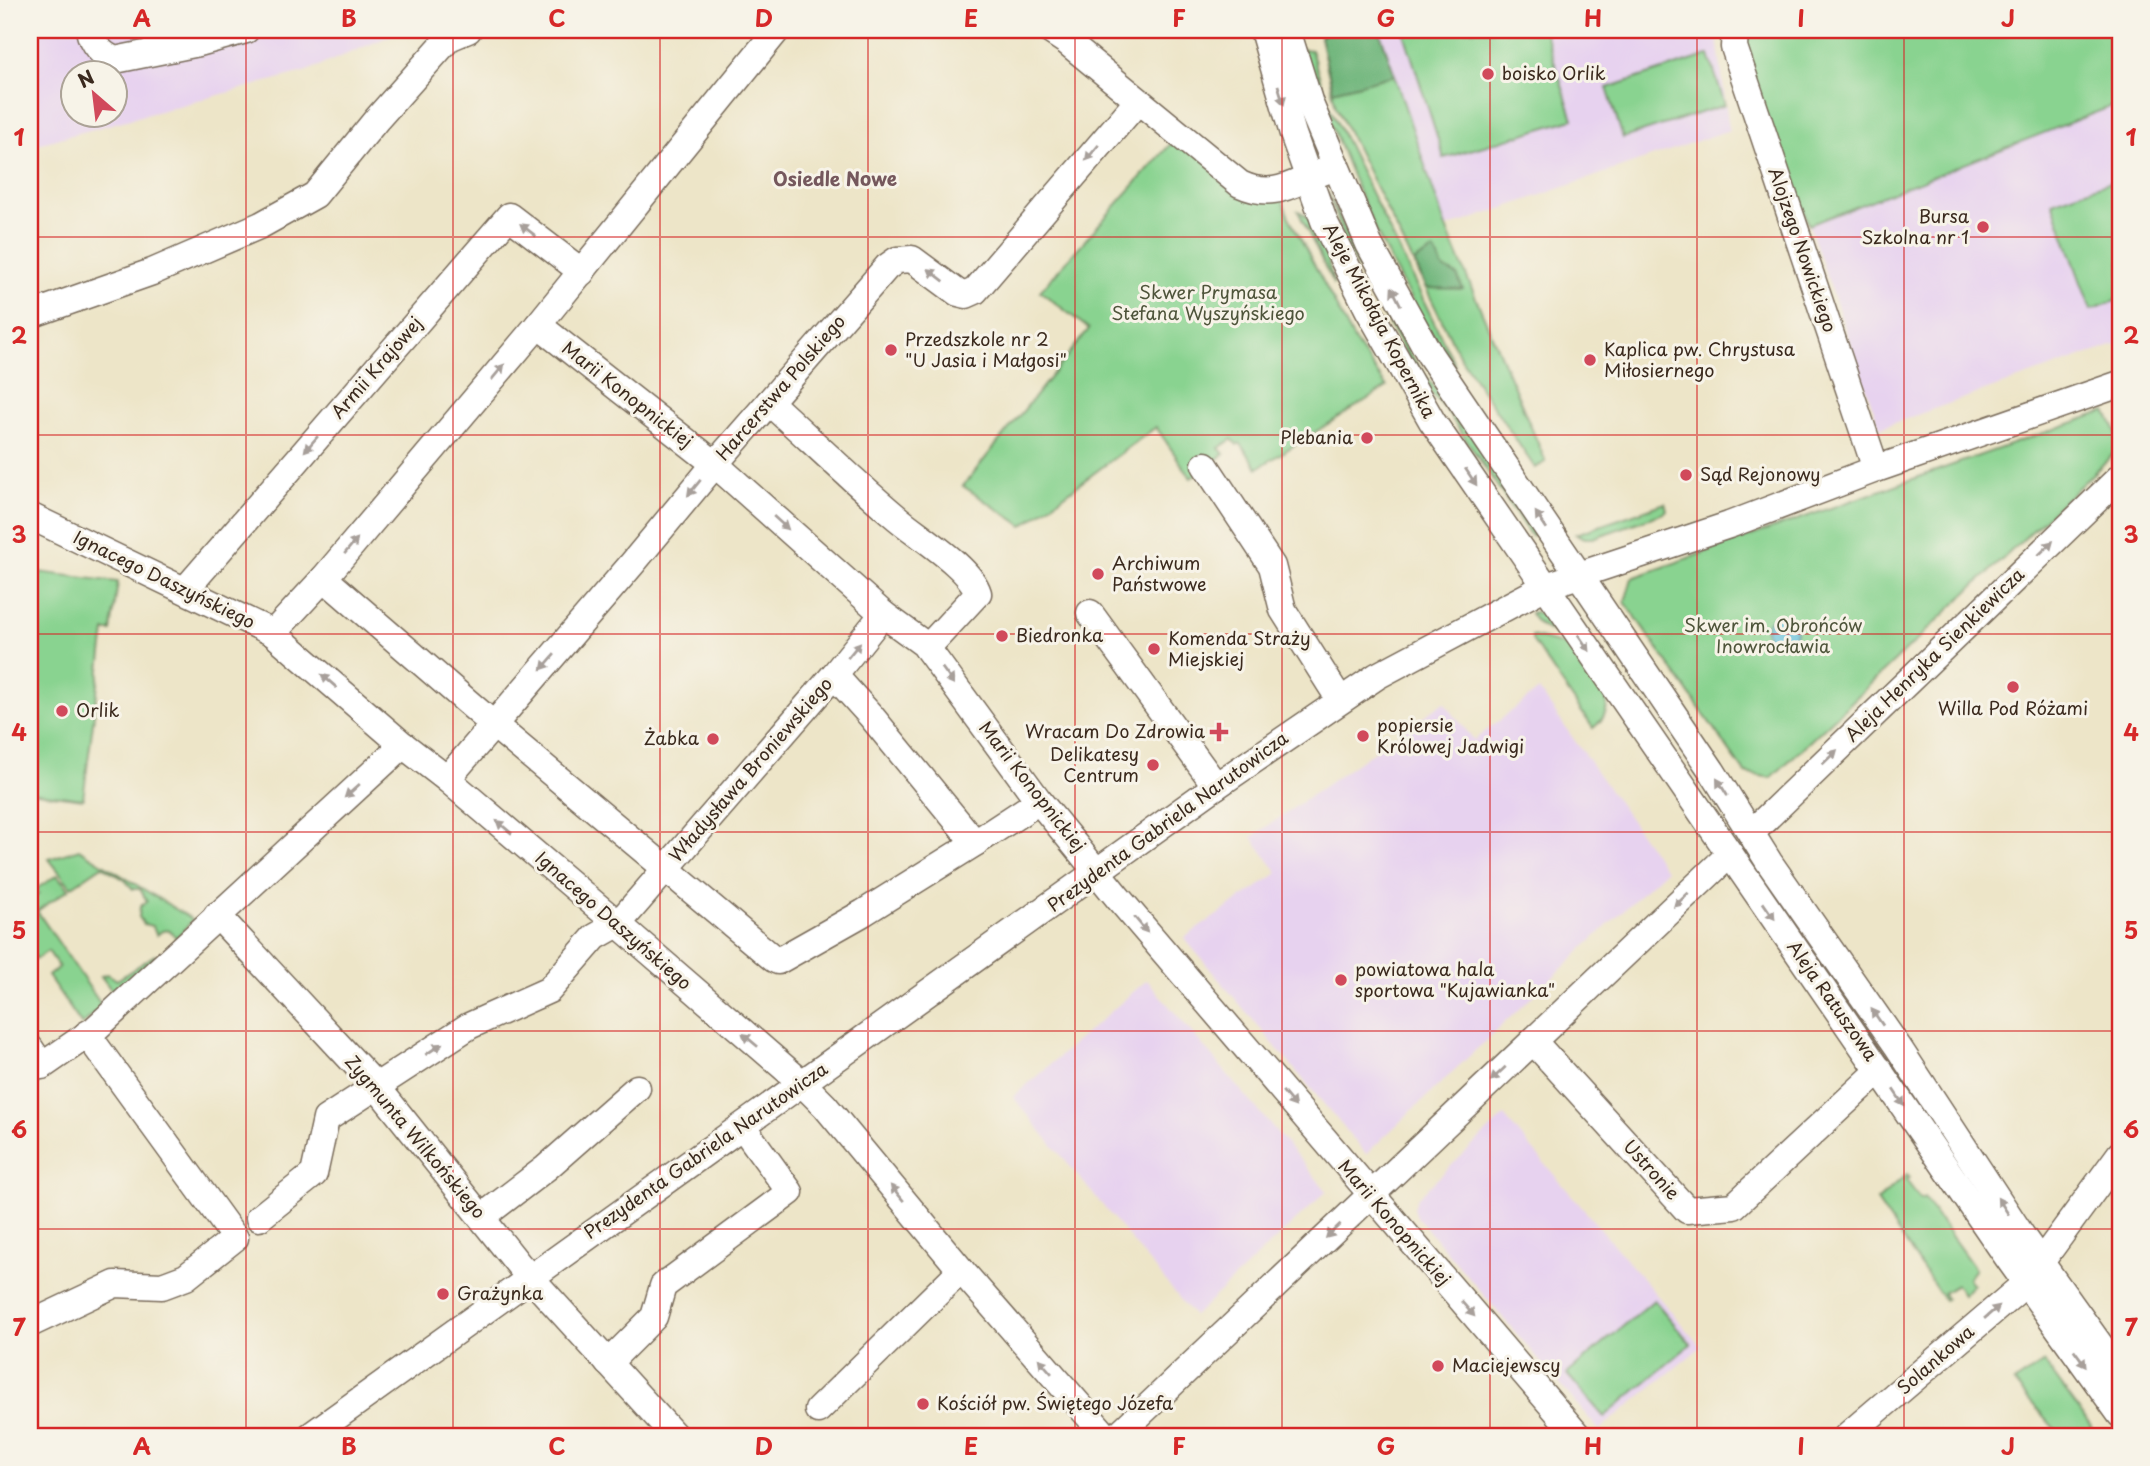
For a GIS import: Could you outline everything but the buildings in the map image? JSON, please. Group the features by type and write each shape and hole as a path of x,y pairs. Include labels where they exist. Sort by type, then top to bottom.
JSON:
{"street":[{"path":"89,30 95,45 105,56 115,60 199,43 246,30"},
{"path":"30,315 152,272 261,225 315,195 377,119 449,38 468,30"},
{"path":"273,633 324,578 538,325 777,30"},
{"name":"Aleje Mikołaja Kopernika","path":"1263,30 1270,60 1324,221 1398,364 1440,432 1546,586"},
{"name":"Aleje Mikołaja Kopernika","path":"1287,30 1310,104 1369,244 1430,355 1580,577"},
{"name":"Alojzego Nowickiego","path":"1735,30 1734,47 1876,469"},
{"path":"1065,34 1137,102 1240,184 1264,192 1274,192 1337,167"},
{"name":"Harcerstwa Polskiego","path":"447,779 881,273 897,260 907,258 916,260 961,294 975,291 1137,102"},
{"name":"Armii Krajowej","path":"185,590 509,216 582,272"},
{"name":"Marii Konopnickiej","path":"538,325 715,464 883,614 928,648 1039,801 1098,873 1578,1436"},
{"name":"Prezydenta Gabriela Narutowicza","path":"310,1436 1216,786 1377,676 1546,586 1580,577 1729,525 1876,469 2120,384"},
{"path":"769,402 895,516 965,572 975,584 978,593 928,648"},
{"path":"1205,465 1272,566 1283,610 1340,700"},
{"name":"Aleja Henryka Sienkiewicza","path":"1751,833 2120,477"},
{"name":"Ignacego Daszyńskiego","path":"30,516 273,633 402,745 447,779 618,924 803,1083 825,1106 961,1270 1106,1436"},
{"name":"Aleja Ratuszowa","path":"1580,577 1898,1047 2120,1414"},
{"path":"324,578 494,725 778,961 863,913 1039,801"},
{"name":"Aleja Ratuszowa","path":"1546,586 1880,1070 2034,1273 2120,1374"},
{"path":"1090,613 1216,786"},
{"name":"Władysława Broniewskiego","path":"259,1218 314,1174 326,1119 469,1026 549,990 595,937 618,924 834,675 883,614"},
{"path":"834,675 872,716 975,843"},
{"path":"36,1057 88,1034 402,745"},
{"path":"1117,1436 1730,854"},
{"name":"Zygmunta Wilkońskiego","path":"217,915 377,1087 531,1278 676,1436"},
{"path":"30,1324 115,1284 162,1286 186,1277 235,1237 88,1034"},
{"name":"Ustronie","path":"1533,1041 1687,1210 1734,1206 1880,1070"},
{"path":"482,1217 546,1168 638,1088"},
{"path":"608,1363 654,1317 663,1286 790,1192 743,1127"},
{"name":"Solankowa","path":"1847,1436 2034,1273 2120,1154"},
{"path":"818,1410 961,1270"}],"shaded area":[{"path":"30,30 404,30 307,71 130,119 130,60 60,60 60,130 90,130 38,144 30,153"},
{"path":"1379,30 1716,30 1729,130 1446,228"},
{"path":"2120,103 2120,343 1880,428 1809,225"},
{"path":"1539,690 1666,870 1366,1154 1184,938 1278,873 1252,837 1444,702 1474,740"},
{"path":"1147,980 1327,1191 1194,1316 1013,1097"},
{"path":"1504,1116 1701,1347 1599,1430 1417,1217 1414,1208 1417,1198"}],"green space":[{"path":"1328,30 1379,30 1446,228 1546,462 1535,468 1460,357 1336,107 1320,37"},
{"path":"1330,30 1379,30 1395,75 1333,91 1320,37"},
{"name":"boisko Orlik","path":"1403,30 1544,30 1573,119 1444,158"},
{"path":"1744,30 2120,30 2120,103 1809,225 1752,78"},
{"path":"1302,49 1311,50 1328,104 1454,366 1429,330 1387,253 1350,172"},
{"path":"1709,55 1725,105 1623,138 1607,88"},
{"name":"Skwer Prymasa Stefana Wyszyńskiego","path":"1174,140 1281,196 1289,217 1355,342 1387,387 1258,468 1240,443 1237,445 1232,439 1219,448 1224,454 1191,478 1156,427 1023,526 963,486 1089,329 1040,291"},
{"path":"2109,182 2120,213 2120,299 2091,310 2052,202"},
{"path":"1328,193 1374,290 1410,354 1455,411 1537,532 1531,536 1446,410 1420,380 1346,246"},
{"path":"1298,211 1313,223 1319,232 1334,285"},
{"path":"1434,250 1443,268 1457,275 1463,289 1426,288 1414,262"},
{"name":"Skwer im. Obrońców Inowrocławia","path":"2106,411 2120,439 2120,448 1771,778 1745,773 1625,602 1632,578"},
{"path":"1665,503 1667,510 1664,513 1593,538 1576,534"},
{"name":"Orlik","path":"30,571 118,582 111,631 105,631 83,799 30,792"},
{"path":"1530,613 1550,616 1565,631 1544,628"},
{"path":"1532,636 1568,646 1573,644 1596,675 1606,697 1607,708 1603,718 1593,728 1532,640"},
{"path":"79,849 193,920 176,938 170,930 157,935 152,926 144,924 139,917 140,907 147,901 140,889 133,889 125,880 102,866 71,887 49,859"},
{"path":"57,875 69,889 37,911 102,1006 82,1025 48,976 59,967 48,951 36,959 30,949 30,900 39,894 36,889"},
{"path":"155,955 156,957 115,995 101,976 108,974 117,980"},
{"path":"1907,1174 1910,1177 1906,1180 1921,1200 1924,1198 1975,1269 1968,1278 1973,1285 1963,1295 1956,1285 1943,1293 1946,1299 1944,1300 1877,1201"},
{"path":"1654,1300 1691,1344 1604,1417 1567,1374"},
{"path":"2044,1362 2098,1436 2061,1436 2014,1383"}],"water":[{"path":"1781,615 1792,619 1796,630 1792,641 1781,645 1770,641 1766,630 1770,619"}],"place":[{"name":"boisko Orlik","path":"1488,74"},
{"name":"Bursa Szkolna nr 1","path":"1983,227"},
{"name":"Przedszkole nr 2 \"U Jasia i Małgosi\"","path":"891,350"},
{"name":"Kaplica pw. Chrystusa Miłosiernego","path":"1590,360"},
{"name":"Plebania","path":"1367,438"},
{"name":"Sąd Rejonowy","path":"1686,475"},
{"name":"Archiwum Państwowe","path":"1098,574"},
{"name":"Biedronka","path":"1002,636"},
{"name":"Komenda Straży Miejskiej","path":"1154,649"},
{"name":"Willa Pod Różami","path":"2013,687"},
{"name":"Orlik","path":"62,711"},
{"name":"Wracam Do Zdrowia","path":"1219,732"},
{"name":"popiersie Królowej Jadwigi","path":"1363,736"},
{"name":"Żabka","path":"713,739"},
{"name":"Delikatesy Centrum","path":"1153,765"},
{"name":"powiatowa hala sportowa \"Kujawianka\"","path":"1341,980"},
{"name":"Grażynka","path":"443,1294"},
{"name":"Maciejewscy","path":"1438,1366"},
{"name":"Kościół pw. Świętego Józefa","path":"923,1404"}],"district":[{"name":"Osiedle Nowe","path":"835,179"}]}
